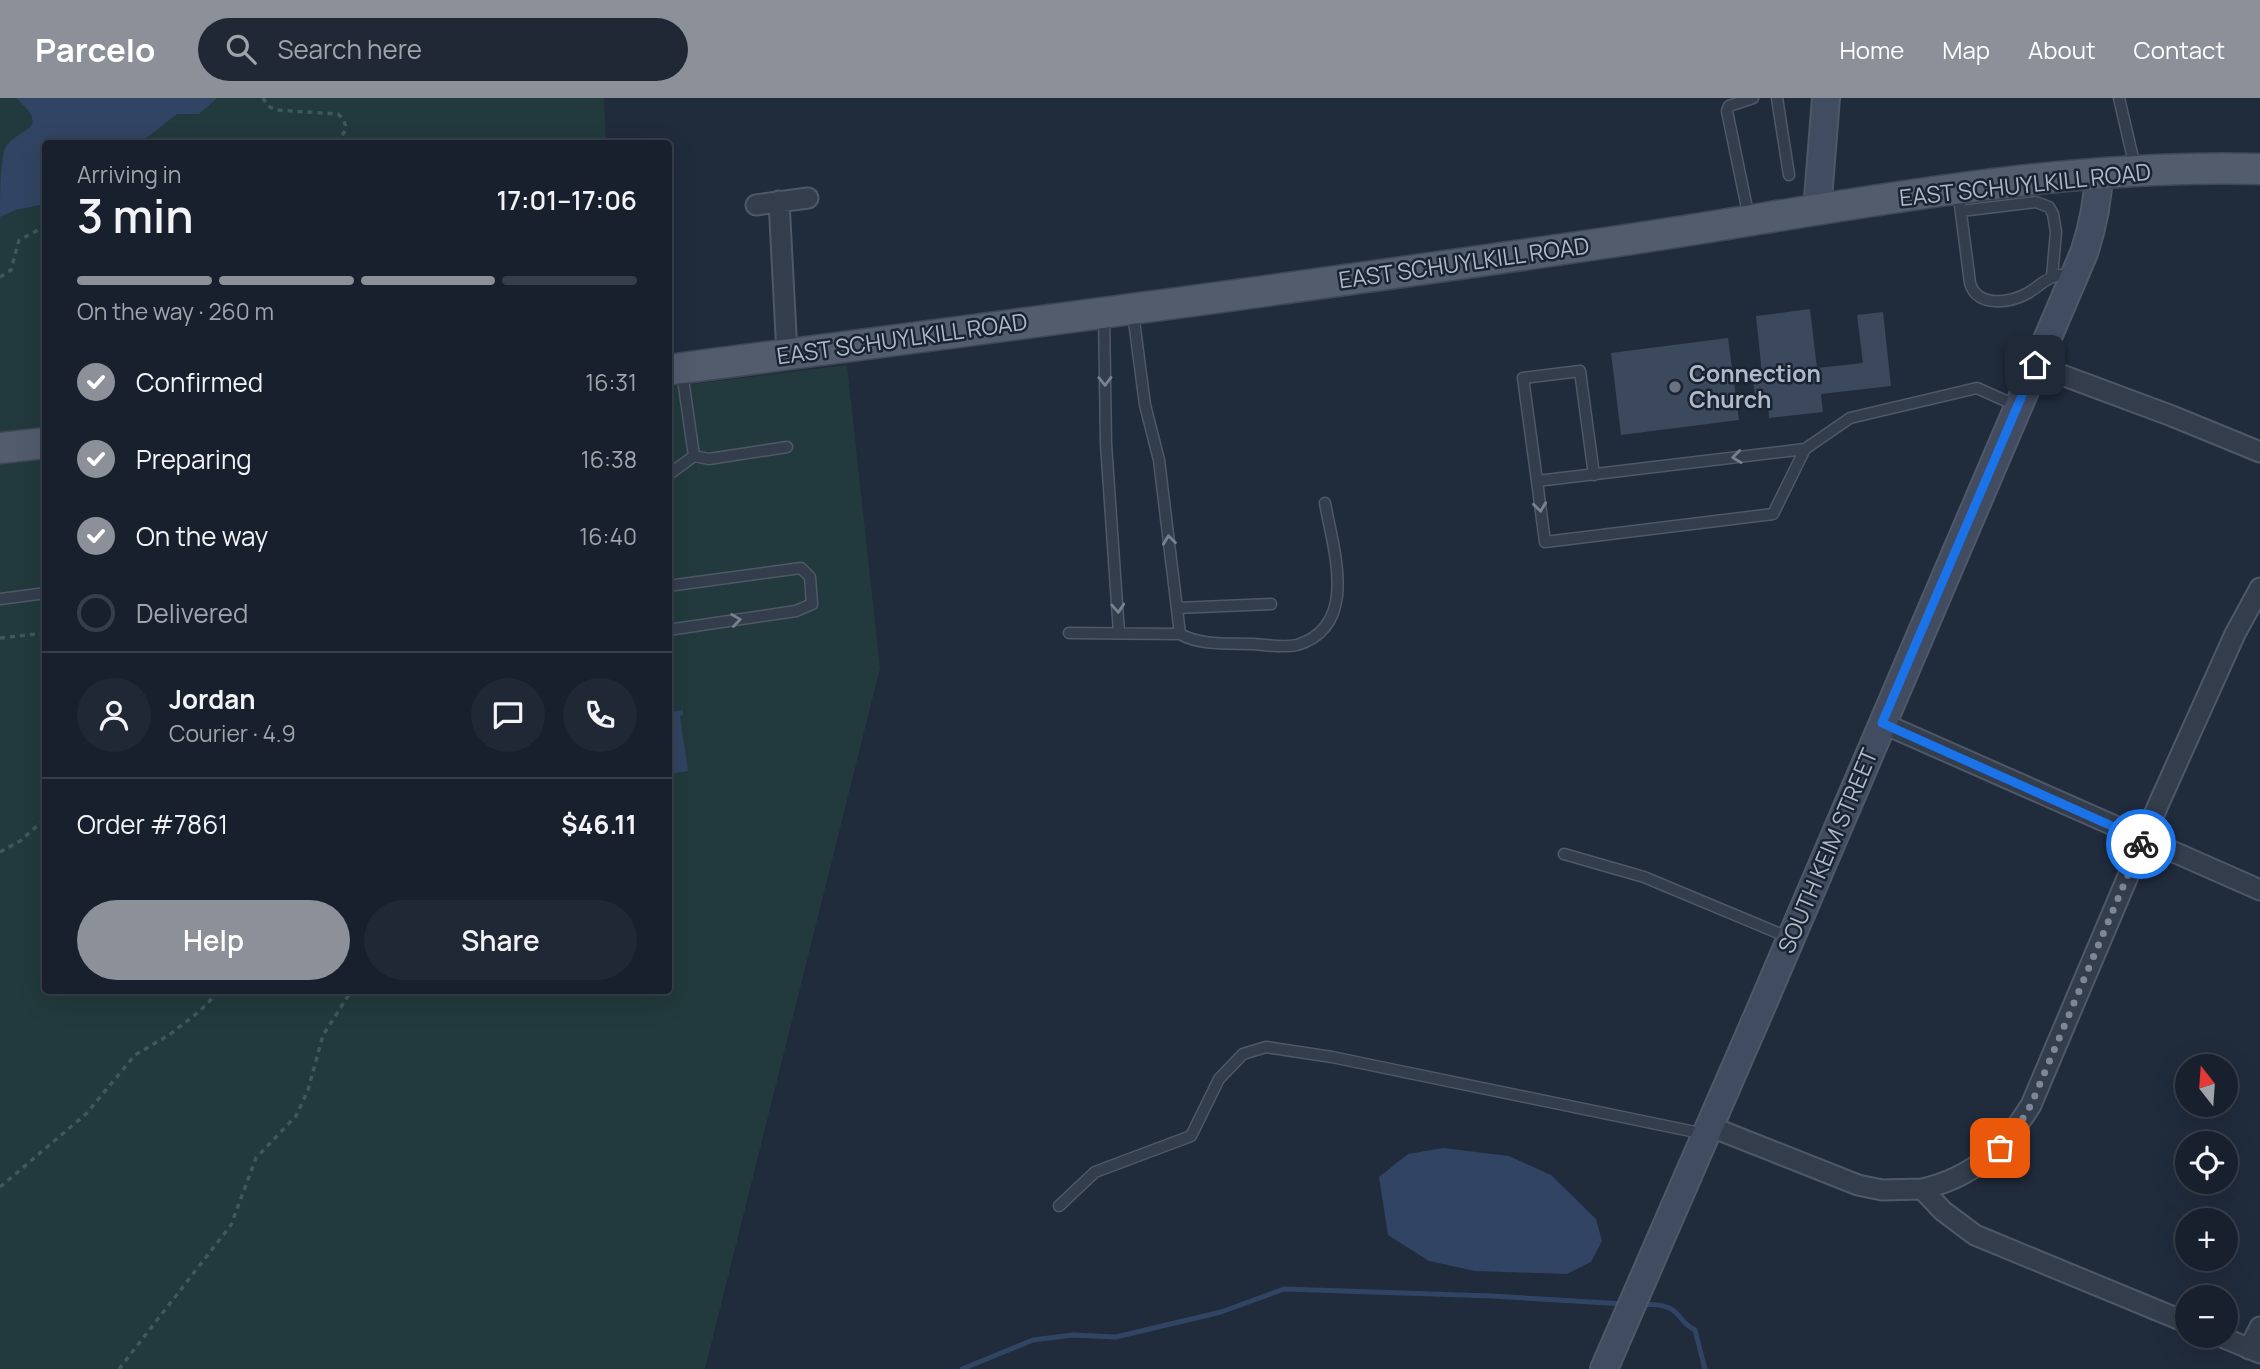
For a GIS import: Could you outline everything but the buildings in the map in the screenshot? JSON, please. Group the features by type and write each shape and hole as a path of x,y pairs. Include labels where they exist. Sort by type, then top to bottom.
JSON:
{"main road":[{"name":"EAST SCHUYLKILL ROAD","path":"675,369 1404,272 1817,211 2035,191 2099,172 2260,169"},
{"path":"0,448 42,443"}],"street":[{"path":"1817,211 1826,98"},
{"name":"SOUTH KEIM STREET","path":"1604,1369 2035,365 2063,277 2092,229 2098,203 2099,172"},
{"path":"755,205 808,198"},
{"path":"779,201 787,354"},
{"path":"2035,365 2260,452"},
{"path":"1707,1130 1858,1185 1882,1190 1922,1189 1956,1178 1977,1167 2000,1148 2031,1105 2143,840 2235,634 2260,588"},
{"path":"1882,723 2260,890"},
{"path":"1922,1189 1943,1211 1975,1235 2175,1318"},
{"path":"2254,1351 2260,1327"}],"lane":[{"path":"1751,222 1727,111 1730,106 1753,98"},
{"path":"1777,98 1789,175"},
{"path":"2119,98 2136,171"},
{"path":"1959,200 1973,292 1987,301 2000,300 2025,295 2063,277 2053,214 2035,191"},
{"path":"1133,309 1145,405 1159,460 1180,634"},
{"path":"1104,312 1106,444 1119,632"},
{"path":"675,369 694,456"},
{"path":"1594,475 1580,371 1524,378 1545,542 1773,514 1804,449"},
{"path":"1537,481 1804,449 1850,418 1977,388 2017,406"},
{"path":"672,472 694,456 709,459 787,447"},
{"path":"1069,633 1180,634 1203,641 1296,645 1331,622 1338,596 1325,503"},
{"path":"672,585 801,568 810,576 812,604 796,611 672,629"},
{"path":"0,598 42,593"},
{"path":"1177,608 1271,604"},
{"path":"1564,854 1644,877 1790,939"},
{"path":"1059,1206 1095,1172 1191,1136 1219,1079 1243,1054 1266,1047 1707,1130"}],"path":[{"path":"263,98 268,106 276,110 338,114 345,121 346,131 337,140"},
{"path":"0,277 11,270 19,240 42,228"},
{"path":"0,638 42,634"},
{"path":"0,852 20,841 42,822"},
{"path":"0,1187 86,1114 135,1055 200,1012 216,994"},
{"path":"119,1369 231,1225 256,1158 296,1115 308,1090 323,1035 349,994"}],"green space":[{"path":"0,98 604,98 606,140 42,140 42,994 672,994 672,387 847,365 880,668 705,1369 0,1369"}],"water":[{"path":"16,98 217,98 199,114 177,114 141,140 42,140 42,205 15,210 0,217 4,151 9,143 32,124 27,109"},
{"path":"683,710 683,715 680,716 688,771 672,774 672,712"},
{"path":"1443,1148 1509,1156 1551,1175 1596,1219 1602,1241 1591,1262 1567,1274 1475,1271 1429,1261 1388,1235 1379,1177 1408,1154"}],"waterway":[{"path":"962,1369 1033,1340 1073,1335 1116,1337 1221,1312 1284,1289 1492,1296 1624,1304"},
{"path":"1641,1305 1666,1307 1695,1330 1705,1369"}],"way so far":[{"path":"2000,1148 2031,1105 2141,844"}],"place":[{"name":"Connection Church","path":"1675,387"}],"route":[{"path":"2035,365 1882,723 2143,840 2141,844"}]}
